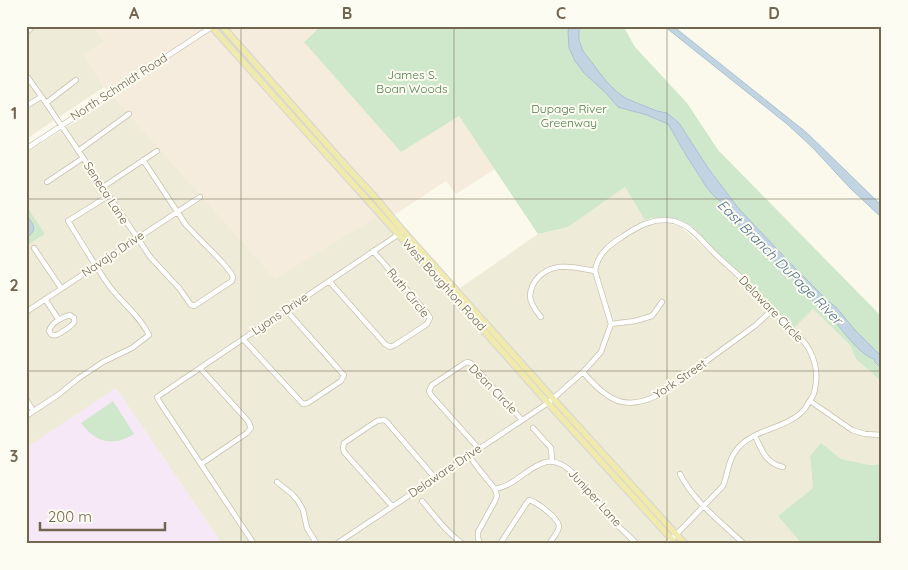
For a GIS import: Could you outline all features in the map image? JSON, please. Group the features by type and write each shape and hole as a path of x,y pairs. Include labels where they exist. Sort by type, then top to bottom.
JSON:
{"main road":[{"name":"West Boughton Road","path":"212,26 374,208 401,233 433,268 673,540 685,544"},
{"name":"West Boughton Road","path":"222,26 381,204 401,233"}],"street":[{"path":"26,33 33,26"},
{"name":"North Schmidt Road","path":"26,149 212,26"},
{"name":"Seneca Lane","path":"26,75 150,258 179,288 193,306 232,281 233,278 226,266 186,225 177,211"},
{"path":"46,103 76,80"},
{"path":"26,106 41,97"},
{"path":"78,151 129,114"},
{"path":"103,187 157,151"},
{"path":"47,182 83,158"},
{"path":"143,160 177,211"},
{"path":"26,416 103,362 132,348 149,335 137,316 110,288 68,221 108,196"},
{"name":"Navajo Drive","path":"27,310 200,197"},
{"path":"374,208 381,204"},
{"name":"Delaware Circle","path":"595,271 596,262 613,242 634,229 647,222 657,220 681,224 691,229 800,338 810,350 815,364 817,372 815,389 805,410 796,417 746,441 738,448 729,464 723,486 673,540"},
{"name":"Lyons Drive","path":"201,464 157,397 401,233"},
{"path":"34,248 61,288"},
{"name":"Ruth Circle","path":"329,281 390,347 427,324 430,320 427,313 373,251"},
{"path":"540,317 531,302 530,296 536,280 541,274 547,270 560,267 595,271 611,324 601,352 583,372 550,401"},
{"path":"45,299 59,320"},
{"path":"611,324 635,321 652,316 662,302"},
{"path":"243,339 303,404 308,403 341,381 344,375 286,310"},
{"name":"York Street","path":"583,372 605,395 617,401 637,403 651,400 756,325 772,310"},
{"path":"70,315 73,316 75,321 65,330 53,336 50,334 49,329 59,320 70,315"},
{"name":"Dean Circle","path":"479,449 431,395 429,391 432,385 468,362 472,364 522,420"},
{"path":"200,368 248,421 251,428 247,433 201,464 254,544"},
{"path":"26,399 33,411"},
{"name":"Delaware Drive","path":"336,544 550,401"},
{"path":"810,401 852,430 865,434 882,435"},
{"path":"392,506 342,448 344,443 377,421 386,421 435,478"},
{"path":"495,489 509,485 546,462 552,462 551,448 533,428"},
{"path":"755,436 769,462 782,467"},
{"path":"469,456 495,489 497,496 478,532 480,544"},
{"name":"Juniper Lane","path":"552,462 563,464 572,471 612,520 637,544"},
{"path":"680,474 685,484 704,506 744,544"},
{"path":"277,482 298,501 307,528 316,544"},
{"path":"422,500 444,528 463,544"},
{"path":"500,544 530,500 547,511 559,525 549,544"}],"shaded area":[{"path":"26,26 93,26 104,42 84,55 104,87 26,139"},
{"path":"93,26 206,26 377,216 275,279 104,87 84,55 103,42"},
{"path":"225,26 317,26 319,28 304,42 459,116 495,169 456,194 446,181 393,216"},
{"path":"114,97 275,278 377,216 670,544 222,544 116,388 26,448 26,246 45,234 26,205 26,153"},
{"path":"625,187 648,225 666,223 680,226 732,273 790,331 813,309 850,345 856,359 882,382 882,464 870,465 841,459 821,443 810,456 813,488 778,516 802,544 688,544 460,288 538,234 568,227"},
{"path":"116,388 222,544 26,544 26,448"}],"green space":[{"name":"Dupage River Greenway","path":"317,26 623,26 635,47 687,103 718,150 882,317 882,382 856,359 850,345 813,309 794,328 695,229 686,223 671,218 645,220 625,187 568,227 538,234 459,116 401,152 304,42 319,28"},
{"path":"26,205 45,234 26,246"},
{"path":"113,401 134,434 112,442 99,439 81,423"},
{"path":"821,443 841,459 870,465 882,464 882,544 802,544 778,516 813,488 810,456"}],"water":[{"name":"East Branch DuPage River","path":"569,26 579,26 579,40 583,51 617,92 627,99 667,113 679,123 708,168 739,209 794,267 836,307 855,330 882,357 882,369 874,359 858,348 835,322 833,317 812,300 741,228 707,188 668,124 647,115 618,107 584,73 575,61 569,48"},
{"path":"664,26 673,26 807,133 882,206 882,218 787,124"},
{"path":"26,214 34,229 26,238"}],"park label":[{"name":"James S. Boan Woods","path":"412,82"}]}
